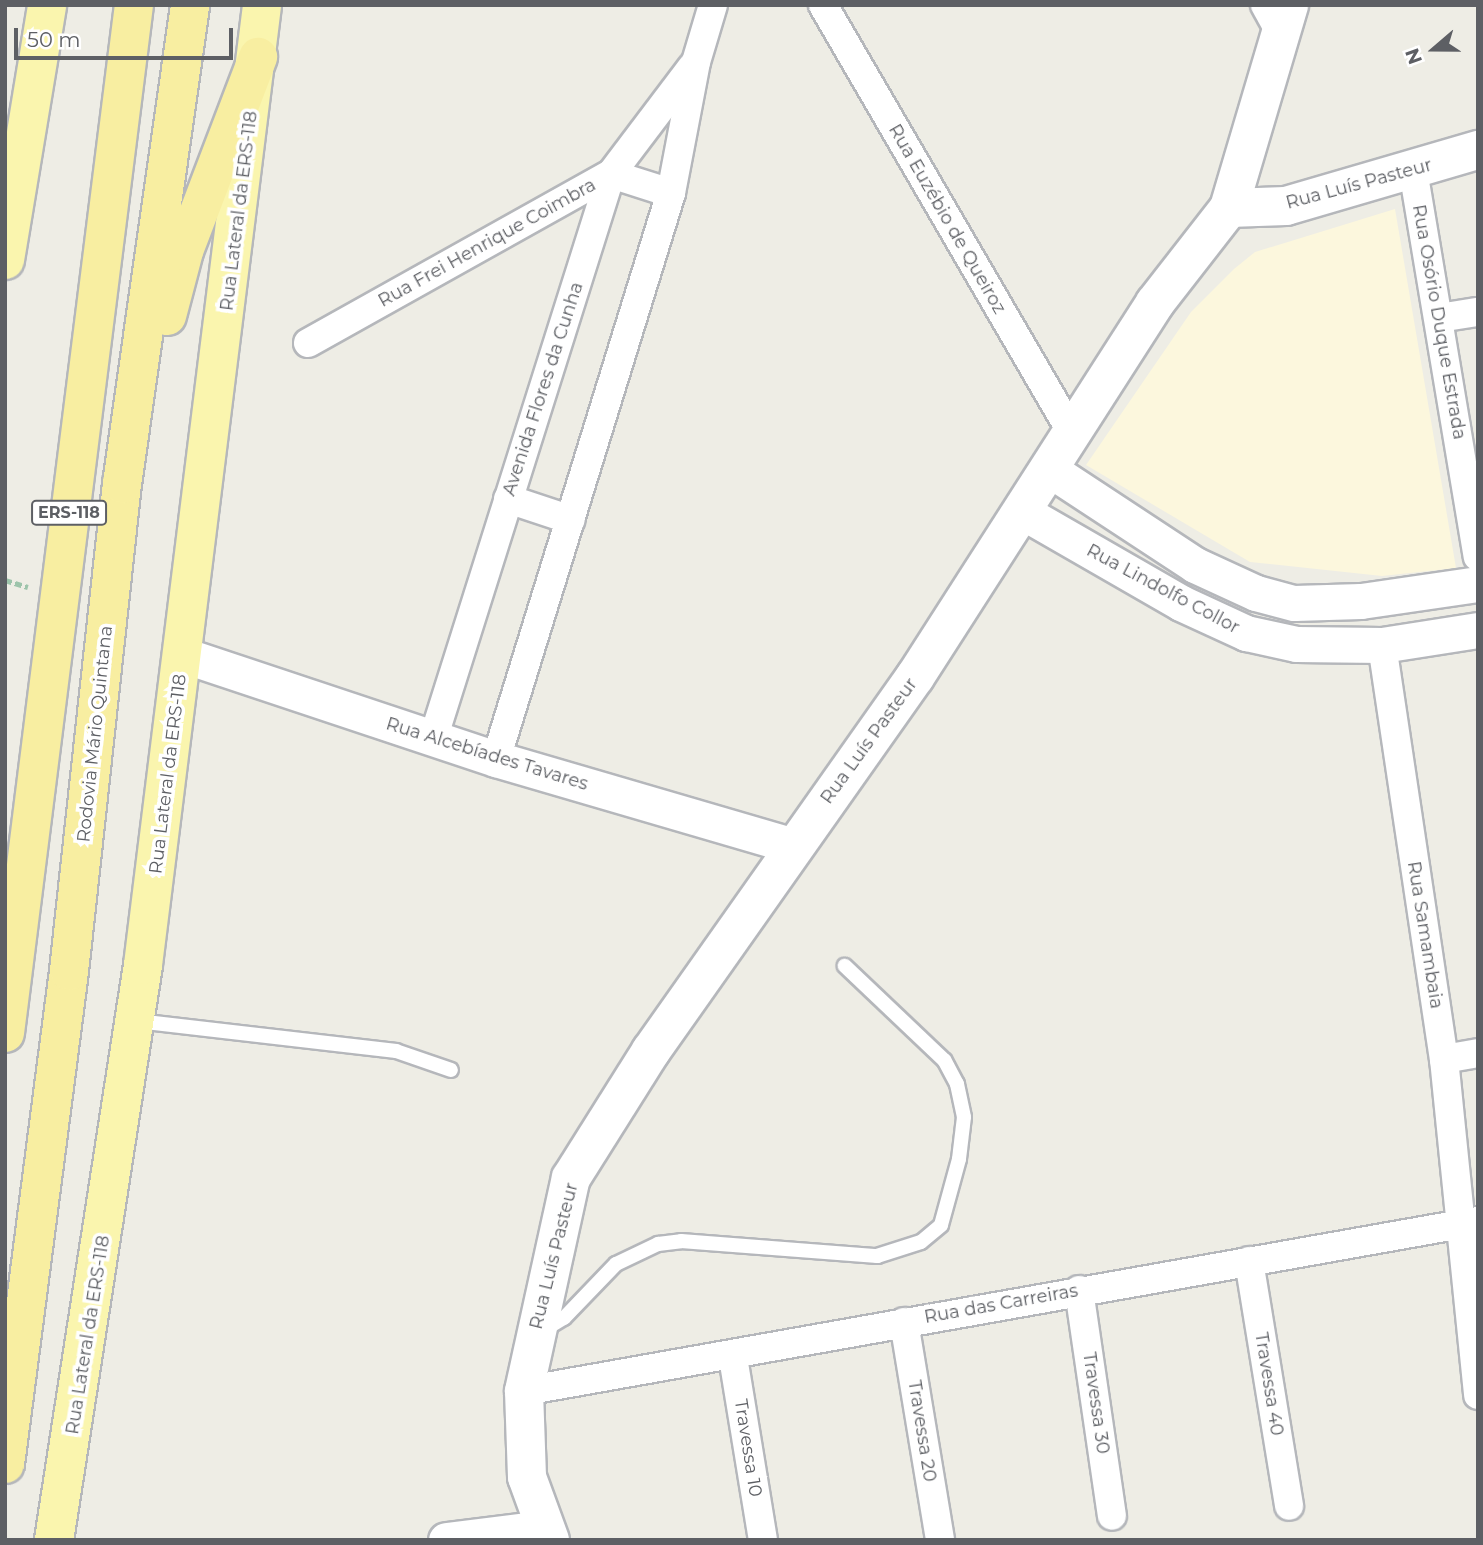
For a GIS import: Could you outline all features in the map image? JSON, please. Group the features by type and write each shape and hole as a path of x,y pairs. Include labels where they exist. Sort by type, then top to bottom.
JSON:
{"highway":[{"name":"ERS-118","path":"6,1026 134,5"},
{"name":"Rodovia Mário Quintana","path":"5,1464 69,971 122,484 190,5"},
{"path":"122,484 184,251 258,57"}],"main road":[{"path":"5,260 47,5"},
{"name":"Rua Lateral da ERS-118","path":"54,1540 135,1021 258,57 262,5"},
{"path":"1229,208 1278,15"},
{"name":"Rua Luís Pasteur","path":"547,1534 527,1477 524,1391 536,1328 570,1178 651,1051 915,677 1155,303 1229,208 1286,206 1478,150"}],"street":[{"name":"Avenida Flores da Cunha","path":"496,759 671,193 696,62 713,5"},
{"name":"Rua Euzébio de Queiroz","path":"823,5 1072,433"},
{"name":"Avenida Flores da Cunha","path":"433,739 611,174 696,62"},
{"name":"Rua Osório Duque Estrada","path":"1413,170 1478,557"},
{"name":"Rua Frei Henrique Coimbra","path":"308,343 611,174 671,193"},
{"path":"1439,318 1478,312"},
{"name":"Rua Lindolfo Collor","path":"1049,469 1195,565 1256,593 1294,603 1361,601 1478,584"},
{"path":"508,499 571,520"},
{"name":"Rua Lindolfo Collor","path":"1023,512 1181,603 1245,633 1296,644 1382,645 1478,630"},
{"name":"Rua Samambaia","path":"1382,645 1468,1224 1478,1395"},
{"name":"Rua Alcebíades Tavares","path":"183,655 496,759 794,846"},
{"path":"1444,1059 1478,1053"},
{"name":"Rua das Carreiras","path":"524,1391 733,1357 1079,1290 1468,1224"},
{"name":"Travessa 40","path":"1249,1261 1289,1506"},
{"name":"Travessa 30","path":"1079,1290 1112,1516"},
{"name":"Travessa 20","path":"904,1322 940,1540"},
{"name":"Travessa 10","path":"733,1357 764,1540"},
{"path":"446,1540 547,1534"}],"lane":[{"path":"536,1328 540,1332 564,1318 616,1264 658,1244 681,1241 877,1256 921,1242 941,1225 959,1159 964,1116 957,1084 944,1060 845,966"},
{"path":"135,1021 396,1051 450,1070"}],"shaded area":[{"path":"1395,209 1456,568 1382,576 1250,562 1086,465 1191,312 1234,269 1255,252"}]}
